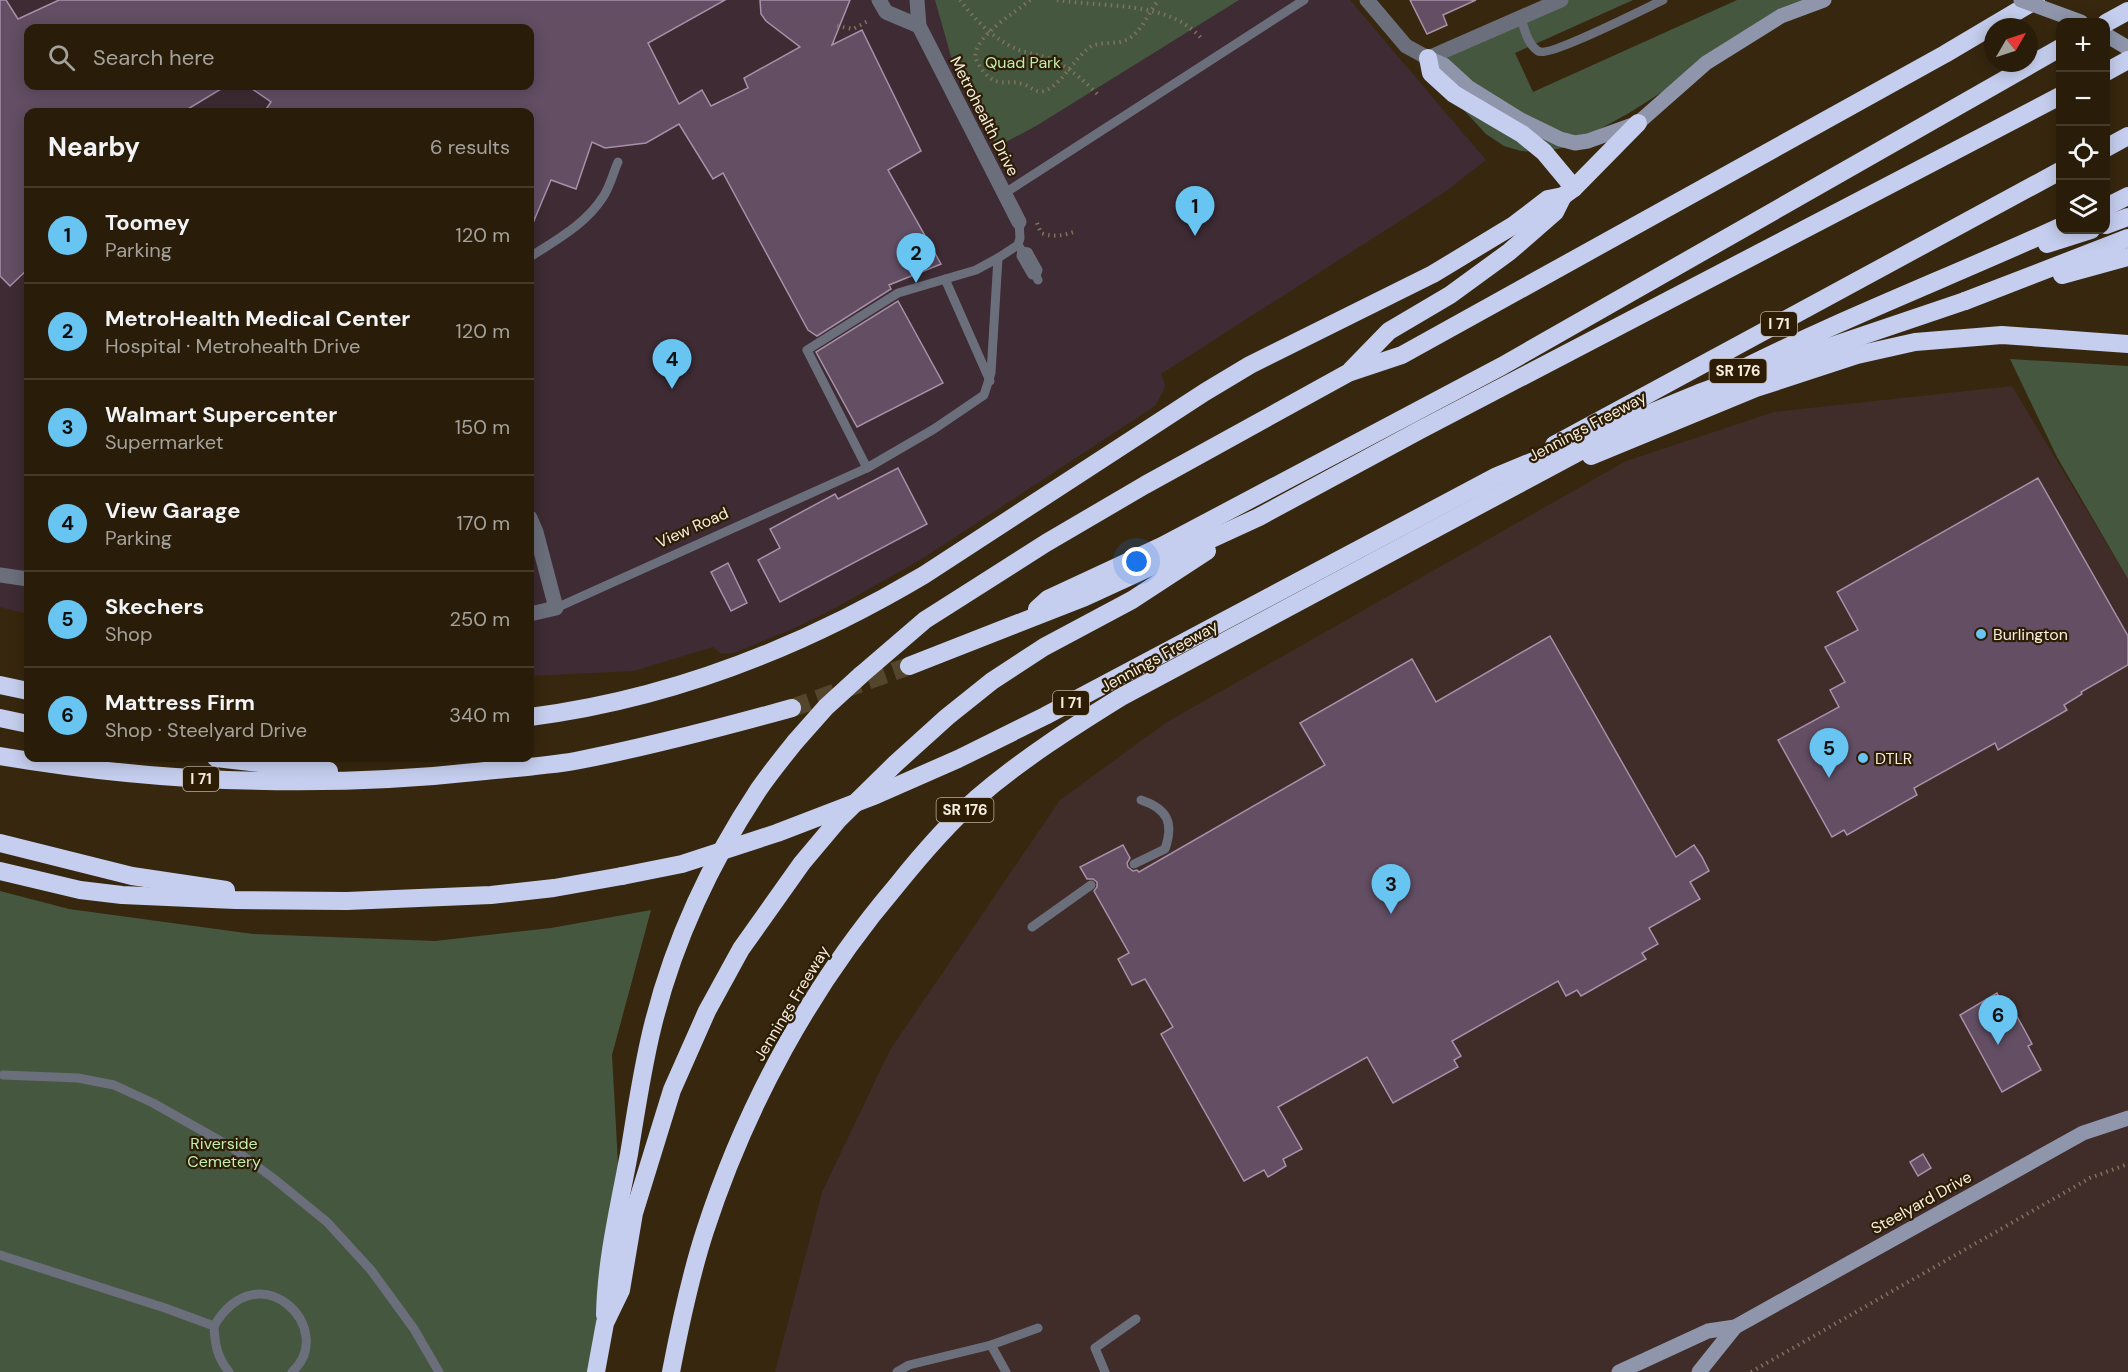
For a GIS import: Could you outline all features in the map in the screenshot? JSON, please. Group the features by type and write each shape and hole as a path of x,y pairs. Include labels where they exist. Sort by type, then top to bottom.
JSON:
{"highway":[{"path":"596,1372 605,1323 606,1284 624,1179 652,1029 670,967 693,904 725,845 760,788 795,742 826,707 925,620 1145,485 1348,373 1402,355 1945,54 2037,0"},
{"path":"2110,22 2128,11"},
{"path":"1022,622 1048,599 1162,546 1502,366 2056,51"},
{"path":"1428,58 1431,74 1454,94 1521,134 1544,152 1569,192"},
{"path":"2110,70 2128,60"},
{"path":"605,1323 621,1290 634,1213 672,1090 707,1011 741,949 802,863 839,819 947,717 992,681 1044,647 1132,600 1259,518 1420,430 2056,99"},
{"path":"1348,373 1389,331 1450,295 1509,252 1556,212 1569,192 1638,123"},
{"path":"2110,146 2128,136"},
{"name":"I 71","path":"0,843 132,876 241,892 347,901 491,895 554,888 682,864 777,833 876,795 958,759 1158,658 2056,174"},
{"path":"534,716 570,712 643,696 710,676 760,658 878,602 924,575 1250,365 1433,274 1514,225 1548,199 1569,192"},
{"path":"2110,205 2128,196"},
{"path":"2110,224 2128,217"},
{"name":"SR 176","path":"1963,272 2056,229"},
{"path":"1963,272 2079,234"},
{"path":"1497,476 1699,393 1965,301 2128,238"},
{"path":"1965,301 2128,256"},
{"name":"Jennings Freeway","path":"671,1372 682,1314 705,1231 736,1149 768,1077 807,1008 870,916 919,858 976,799 1045,745 1121,697 1623,428 1785,346 1963,272"},
{"path":"1520,485 1755,388 1857,355 1915,342 2002,334 2128,344"},
{"path":"909,666 1085,597 1259,518"},
{"path":"0,685 24,690"},
{"name":"I 71","path":"43,762 122,773 198,779 285,782 403,779 573,761 672,740 792,708"},
{"path":"0,718 24,723"},
{"name":"I 71","path":"0,756 24,759"},
{"path":"252,762 403,779"},
{"path":"0,871 80,890 122,895 235,900 347,901"}],"street":[{"path":"879,0 886,12 919,26"},
{"name":"Metrohealth Drive","path":"917,0 919,26 1019,222"},
{"path":"1367,0 1406,46 1444,64 1468,87 1521,120 1560,139 1575,143 1588,141 1638,123 1706,63 1781,16 1824,0"},
{"path":"1428,58 1562,0"},
{"path":"2021,0 2070,18"},
{"path":"2110,37 2128,48"},
{"path":"534,528 556,608"},
{"path":"0,575 24,578"},
{"name":"View Road","path":"534,613 556,608"},
{"name":"Steelyard Drive","path":"1619,1372 1708,1331 1735,1327 2083,1133 2128,1119"},
{"name":"Steelyard Drive","path":"1698,1372 1735,1327"}],"lane":[{"path":"1005,193 1304,0"},
{"path":"1521,18 1527,36 1537,51 1544,53 1663,0"},
{"path":"534,254 591,214 604,196 618,162"},
{"path":"1019,222 1020,248"},
{"path":"867,468 807,350 898,293 976,270 1020,248"},
{"path":"1020,248 1028,252 1038,270 1037,278"},
{"path":"990,381 998,258"},
{"path":"945,279 990,381"},
{"name":"View Road","path":"556,608 867,468 934,429 984,395 990,381"},
{"path":"1134,864 1165,849 1170,830 1169,822 1161,812 1152,804 1142,800"},
{"path":"1032,927 1091,885"},
{"path":"1,1077 78,1078 114,1085 172,1113 231,1147 327,1222 371,1270 414,1329 439,1372"},
{"path":"0,1256 154,1304 214,1326"},
{"path":"229,1372 220,1360 215,1345 214,1326 223,1311 241,1297 255,1294 284,1301 296,1311 304,1327 306,1347 300,1365 292,1372"},
{"path":"1105,1372 1095,1348 1136,1320"},
{"path":"897,1372 909,1365 991,1345 1038,1328"},
{"path":"991,1345 1006,1372"}],"path":[{"path":"960,0 990,32 1016,49 1048,58 1067,69 1100,97"},
{"path":"1030,0 1016,9 982,40 975,56 981,68 995,81 1023,84 1036,92 1048,90 1058,82 1067,69 1090,46 1126,41 1136,34 1159,0"},
{"path":"1057,0 1079,3 1133,2 1154,6 1184,21 1201,38"},
{"path":"837,26 853,29 870,20"},
{"path":"1037,223 1041,233 1049,236 1062,236 1077,231"},
{"path":"1751,1372 2090,1178 2128,1164"}],"shaded area":[{"path":"0,0 1350,0 1486,160 1445,192 1161,374 1165,383 1164,390 1155,406 922,559 837,607 797,627 734,653 721,654 713,647 634,671 534,676 534,108 24,108 24,613 0,607"},
{"path":"2012,386 2128,579 2128,1372 775,1372 822,1192 890,1050 1060,800 1167,722 1626,461 1774,412"}],"green space":[{"name":"Quad Park","path":"935,0 1239,0 1036,126 998,144 994,141 952,60"},
{"path":"1561,0 1633,0 1515,53 1533,92 1737,0 1826,0 1781,16 1629,113 1578,141 1562,148 1540,152 1521,151 1504,146 1486,134 1419,62"},
{"path":"2010,359 2128,366 2128,579 2057,457"},
{"name":"Riverside Cemetery","path":"0,891 69,909 253,934 435,941 551,928 651,910 612,1055 620,1200 596,1372 0,1372"}],"building":[{"path":"0,0 6,0 18,19 59,0 725,0 648,43 679,104 702,90 711,106 748,88 744,78 800,47 766,21 761,14 760,0 850,0 832,45 862,30 921,151 888,170 941,264 889,285 891,289 817,336 808,330 723,173 713,179 679,124 646,143 605,148 592,142 576,189 551,180 534,220 534,108 267,108 271,102 254,90 534,90 534,24 24,24 24,90 219,90 190,108 24,108 24,273 10,286 0,276"},
{"path":"1410,0 1476,0 1443,15 1447,25 1427,34"},
{"path":"898,301 943,383 857,427 816,352"},
{"path":"898,468 927,524 780,602 758,560 780,548 770,529 835,494 838,499"},
{"path":"2038,478 2128,636 2128,665 2081,692 2082,694 2064,705 2067,710 1998,750 1995,743 1914,788 1917,795 1847,835 1844,830 1832,837 1778,740 1839,707 1830,690 1845,682 1825,647 1858,630 1837,592"},
{"path":"728,563 747,603 731,611 711,572"},
{"path":"1550,636 1676,857 1694,845 1702,857 1709,871 1690,882 1700,899 1649,928 1658,944 1642,953 1646,959 1581,996 1577,990 1566,996 1558,981 1452,1041 1461,1056 1454,1060 1458,1067 1393,1103 1367,1057 1278,1107 1302,1149 1283,1159 1286,1166 1268,1177 1264,1170 1244,1181 1161,1034 1173,1027 1145,979 1132,985 1118,959 1129,953 1094,891 1097,882 1087,879 1080,867 1123,845 1130,858 1127,863 1128,867 1139,872 1325,765 1300,723 1412,659 1436,702"},
{"path":"1997,993 2010,1016 2015,1013 2032,1044 2028,1046 2041,1070 2002,1092 1960,1015"},
{"path":"1923,1154 1931,1168 1918,1176 1910,1162"}],"tunnel":[{"path":"792,708 909,666"}],"place":[{"name":"Toomey","path":"1195,236"},
{"name":"MetroHealth Medical Center","path":"916,283"},
{"name":"View Garage","path":"672,389"},
{"name":"Burlington","path":"1981,634"},
{"name":"DTLR","path":"1863,758"},
{"name":"Skechers","path":"1829,778"},
{"name":"Walmart Supercenter","path":"1391,914"},
{"name":"Mattress Firm","path":"1998,1045"}]}
